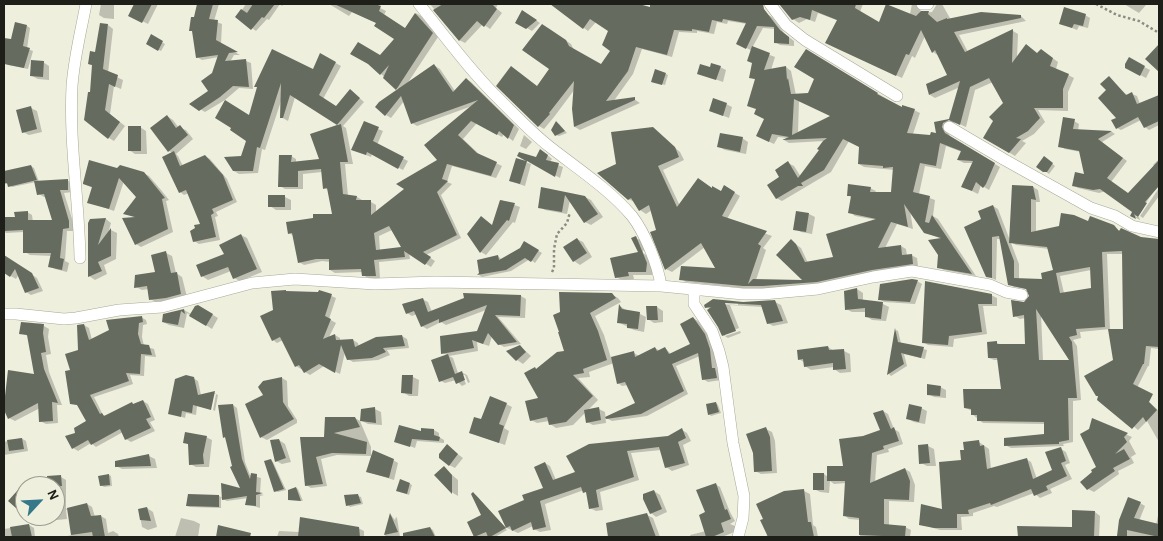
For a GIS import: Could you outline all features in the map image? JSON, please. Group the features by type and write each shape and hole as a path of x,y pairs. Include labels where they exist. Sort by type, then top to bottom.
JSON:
{"street":[{"path":"80,258 79,222 72,145 72,96 75,61 86,4"},
{"path":"419,4 498,98 534,133 624,207 643,235 661,286"},
{"path":"770,4 786,25 805,40 896,96"},
{"path":"922,4 928,4"},
{"path":"949,127 1091,208 1115,216 1132,226 1159,232"},
{"path":"4,314 64,319 76,318 119,310 162,307 252,282 294,279 375,284 413,282 661,286 743,294 787,293 818,289 912,271 990,285 1006,292 1022,295"},
{"path":"694,289 694,304 712,331 722,367 733,443 744,496 738,537"}],"path":[{"path":"1096,4 1117,15 1139,21 1159,34"},
{"path":"546,285 554,268 554,249 557,234 567,223 570,212"}],"building":[{"path":"134,4 152,4 142,23 128,16"},
{"path":"197,4 213,4 209,19 218,20 216,40 238,52 229,53 225,61 246,59 249,87 233,86 199,111 189,104 208,91 201,81 212,73 218,55 196,58 192,31 189,31 191,17 194,17"},
{"path":"253,4 275,4 251,30 235,17 241,9 247,13"},
{"path":"334,4 375,4 381,6 379,11 405,28 415,13 433,33 396,90 383,78 389,65 380,75 368,64 350,54 358,42 380,55 394,39 374,26 376,23"},
{"path":"443,4 492,4 497,9 484,27 477,21 459,41 433,10"},
{"path":"550,4 639,4 650,7 650,4 763,4 764,9 780,30 789,37 789,44 774,43 774,27 757,26 746,49 736,44 746,23 723,19 722,22 712,20 709,32 692,29 692,31 674,30 667,55 636,47 628,71 606,101 635,97 635,100 574,127 572,109 574,81 538,127 496,86 511,66 537,86 549,69 522,50 542,24 566,40 569,46 601,64 610,51 602,45 608,31 590,19 583,29"},
{"path":"779,4 856,4 855,8 879,22 886,4 916,16 921,11 929,11 928,14 937,22 947,18 981,12 1021,15 1021,18 954,32 965,52 1013,29 1012,63 1026,44 1037,53 1041,49 1053,58 1050,66 1069,74 1063,89 1063,108 1034,108 1040,118 1028,131 1016,138 1021,139 1009,153 983,138 993,121 989,117 1003,103 989,78 970,87 960,125 949,120 943,123 942,127 945,133 995,163 983,188 976,182 972,191 961,187 973,161 957,160 961,151 940,143 936,166 920,163 913,192 930,196 925,222 929,223 932,215 972,274 937,268 938,255 928,240 941,238 924,233 904,204 908,227 891,222 878,248 901,245 902,255 912,254 913,264 872,270 817,282 763,286 679,280 681,266 715,268 701,243 665,270 650,232 656,230 649,205 639,211 631,198 628,200 597,173 616,164 611,132 653,127 675,147 679,157 658,166 677,207 698,178 712,188 712,186 721,191 724,185 735,192 722,216 767,231 758,244 761,246 748,284 753,279 802,280 776,255 791,239 796,244 805,262 833,257 826,234 876,219 848,213 851,196 847,196 848,184 871,187 870,192 891,192 893,167 883,168 883,166 858,164 859,147 843,139 824,170 801,183 803,186 798,186 776,199 767,185 779,177 775,170 788,161 798,178 819,150 817,149 827,138 782,140 789,137 772,134 769,142 756,136 764,119 754,114 756,109 747,106 755,79 749,78 752,63 747,61 752,46 770,53 764,70 786,66 791,94 808,93 814,79 794,67 806,49 877,94 902,107 902,105 915,109 907,133 930,135 931,132 936,133 934,122 949,119 960,81 929,95 926,84 947,75 935,50 932,53 921,30 909,55 906,54 896,76 825,43 837,20 812,10 810,20 800,17 792,20","holes":["794,99 830,116 792,135"]},
{"path":"1064,7 1086,14 1083,26 1074,24 1072,28 1059,24"},
{"path":"522,10 537,20 526,29 515,23"},
{"path":"15,22 27,25 23,46 30,48 24,68 4,64 4,38 11,39"},
{"path":"100,23 108,24 103,69 118,75 115,87 109,84 105,110 120,122 108,139 84,120 88,92 90,92 92,65 88,64 90,51 95,52"},
{"path":"151,34 163,41 158,51 146,44"},
{"path":"1159,44 1159,72 1145,59"},
{"path":"272,49 313,69 320,53 336,62 319,95 336,106 350,89 360,98 337,125 290,95 283,118 280,118 281,83 260,148 257,147 253,171 233,171 224,157 241,156 246,141 230,130 231,128 215,118 225,100 249,115 257,87 254,87"},
{"path":"1129,57 1145,66 1140,76 1125,68"},
{"path":"31,60 44,61 43,77 30,76"},
{"path":"711,63 721,66 716,80 697,74 700,64 710,67"},
{"path":"434,64 453,92 466,78 514,125 508,139 499,131 497,135 471,121 458,135 477,153 497,162 491,176 447,164 442,179 448,181 437,192 457,235 423,252 431,257 425,265 404,251 405,257 374,260 376,276 362,276 361,269 329,270 329,259 316,259 298,263 292,233 288,234 286,222 313,218 313,214 332,214 327,188 323,189 321,169 298,171 298,187 278,187 279,155 292,155 291,162 319,159 310,134 341,124 348,162 340,162 343,194 357,196 356,200 371,200 371,215 404,189 396,184 437,160 424,145 478,100 411,124 401,96 385,116 375,107 379,102","holes":["389,226 401,247 376,250 374,233"]},
{"path":"655,69 666,73 662,85 651,82"},
{"path":"1109,76 1126,95 1132,92 1137,104 1159,95 1159,121 1144,128 1138,117 1116,129 1111,120 1116,118 1098,98 1106,90 1100,84"},
{"path":"713,98 727,103 723,116 709,111"},
{"path":"31,106 37,129 22,133 16,110"},
{"path":"167,115 176,128 180,125 188,135 168,152 150,128"},
{"path":"1063,117 1075,119 1073,129 1112,131 1098,139 1123,158 1107,178 1128,193 1159,160 1159,186 1145,202 1147,203 1138,217 1134,214 1136,219 1130,216 1132,212 1100,189 1093,190 1072,186 1075,172 1084,174 1079,151 1058,147"},
{"path":"364,121 379,127 373,141 404,157 398,169 367,152 366,155 351,150"},
{"path":"556,121 565,131 555,136 551,130"},
{"path":"128,126 141,126 141,151 128,151"},
{"path":"720,133 743,137 740,152 717,147"},
{"path":"540,149 548,155 546,160 559,163 555,177 527,161 520,184 509,181 516,158 526,161 517,156 519,152 536,157"},
{"path":"174,151 180,166 205,155 223,175 233,200 212,209 214,213 211,215 216,237 193,242 190,231 195,228 194,225 200,224 186,190 179,193 162,157"},
{"path":"1044,156 1053,163 1047,172 1043,172 1036,167"},
{"path":"89,160 117,168 120,165 144,172 165,198 162,199 168,229 135,245 122,218 135,217 123,214 136,197 119,178 109,209 87,203 92,187 83,183"},
{"path":"31,165 37,180 8,187 7,183 4,183 4,171"},
{"path":"68,179 68,190 60,190 69,221 69,228 63,229 60,258 64,259 62,270 48,267 51,253 23,253 23,230 4,231 4,217 15,217 14,212 28,211 28,220 52,220 44,194 37,195 34,181"},
{"path":"1012,185 1033,186 1036,200 1031,199 1031,232 1059,226 1061,213 1074,215 1088,221 1090,216 1114,225 1119,231 1121,228 1141,237 1159,239 1159,347 1146,346 1144,364 1133,384 1153,394 1149,402 1157,410 1146,422 1143,417 1132,429 1097,400 1098,396 1096,396 1084,376 1113,360 1108,329 1123,329 1122,251 1102,252 1105,327 1076,329 1077,335 1069,337 1072,342 1077,398 1068,398 1069,440 1059,442 1059,444 1004,446 1004,438 1044,434 1044,422 977,421 977,415 971,415 971,409 964,408 963,389 1001,389 997,358 988,358 987,342 997,341 997,344 1025,344 1024,315 1013,317 1011,300 1024,302 1029,296 1026,289 1008,285 999,236 992,237 992,278 986,277 964,227 981,219 978,211 993,205 1014,261 1014,278 1042,279 1041,273 1053,270 1047,247 1009,243","holes":["1090,267 1091,288 1060,293 1056,273","1036,309 1069,360 1039,360"]},
{"path":"541,187 585,196 598,214 584,223 565,195 562,212 538,208"},
{"path":"268,195 285,195 285,207 268,207"},
{"path":"500,200 515,203 509,221 507,220 480,253 467,234 481,216 492,225"},
{"path":"796,211 809,213 806,232 793,230"},
{"path":"106,218 98,245 111,228 111,256 98,262 102,271 88,277 88,223 90,219"},
{"path":"241,234 257,269 233,279 228,267 201,277 196,265 224,254 219,245"},
{"path":"636,236 647,263 646,272 628,272 629,276 615,278 610,258 638,252 631,238"},
{"path":"577,238 587,253 573,262 563,247"},
{"path":"524,241 539,250 531,262 525,258 506,270 477,275 479,273 477,260 498,255 499,260 520,248"},
{"path":"166,251 171,273 177,272 181,294 149,300 147,286 134,288 135,275 155,272 151,255"},
{"path":"4,255 32,273 39,288 25,293 15,269 10,277 4,273"},
{"path":"912,279 918,280 910,302 878,300 880,284"},
{"path":"925,281 992,294 992,304 978,304 982,332 949,336 948,345 922,343"},
{"path":"857,288 858,299 883,302 881,319 865,317 865,308 845,310 844,291"},
{"path":"319,290 332,294 325,316 331,319 323,339 335,334 336,340 353,339 355,347 376,337 402,335 405,346 383,348 386,352 372,358 347,360 341,345 335,373 319,364 304,373 299,365 295,367 280,337 272,341 260,316 273,310 271,291 318,292"},
{"path":"559,292 612,293 616,298 590,313 607,360 583,369 584,373 573,375 593,396 566,422 549,425 547,417 530,421 525,401 538,398 524,373 535,367 536,369 557,352 564,351 553,315 560,312"},
{"path":"463,293 521,295 520,316 495,315 517,342 498,345 488,333 483,344 472,340 474,348 441,354 440,336 477,331 487,305 439,323 439,319 421,327 414,311 406,314 402,304 423,298 428,312 464,298"},
{"path":"713,299 743,302 775,300 783,321 767,324 761,305 725,303 736,331 722,336 707,310 711,307 705,308 704,305"},
{"path":"619,304 622,309 640,312 638,329 627,328 627,324 617,323"},
{"path":"198,305 213,314 206,326 189,316 195,306"},
{"path":"646,306 657,306 658,320 647,320"},
{"path":"184,309 185,314 181,311 178,325 162,322 163,314"},
{"path":"142,316 143,322 139,323 138,334 141,344 149,345 152,355 141,354 140,374 126,373 129,381 90,395 100,414 102,413 104,416 132,402 133,404 143,400 151,417 146,419 151,428 125,440 120,429 91,445 88,440 72,449 65,436 75,433 74,428 86,421 77,405 70,404 65,371 70,370 65,354 78,350 77,325 84,324 89,340 109,330 106,320"},
{"path":"693,317 705,334 710,349 712,368 715,368 717,378 702,380 698,353 672,364 684,391 641,414 606,419 605,417 635,403 625,382 617,384 611,357 634,351 635,357 655,347 657,351 665,347 669,354 690,344 680,324"},
{"path":"21,322 44,324 43,333 46,352 41,353 44,369 58,403 52,402 53,421 39,422 38,403 8,419 4,410 8,370 34,374 27,335 19,334"},
{"path":"895,328 898,342 924,347 921,358 901,353 904,364 887,375"},
{"path":"520,345 526,352 516,361 506,351"},
{"path":"828,346 829,350 844,349 846,369 833,370 833,363 804,367 803,359 798,360 797,350"},
{"path":"448,354 455,374 462,371 465,380 456,384 453,377 439,382 431,360"},
{"path":"186,375 194,377 198,395 215,391 211,410 193,405 192,413 182,411 181,417 168,414 175,379"},
{"path":"402,375 413,375 412,394 401,393"},
{"path":"282,377 283,402 294,419 260,438 245,404 263,395 258,387 263,381"},
{"path":"927,384 941,386 940,396 927,395"},
{"path":"490,396 507,403 499,424 504,426 499,443 469,433 474,417 481,419"},
{"path":"716,402 719,412 708,415 706,404"},
{"path":"233,404 242,459 250,479 251,473 257,474 256,492 263,493 256,495 256,506 245,505 247,496 222,500 221,483 240,488 230,467 232,466 225,437 223,438 218,405"},
{"path":"909,404 922,407 919,422 906,419"},
{"path":"375,407 376,423 360,421 361,409"},
{"path":"599,407 601,420 586,423 584,410"},
{"path":"883,410 891,429 894,427 899,441 883,446 884,449 872,453 870,483 905,468 910,481 909,500 884,499 884,524 906,526 905,537 859,535 859,518 843,516 845,481 827,481 827,466 843,466 839,439 863,436 880,430 873,413"},
{"path":"325,417 355,417 360,427 334,433 367,442 366,454 332,453 316,457 323,484 305,486 300,437 324,437"},
{"path":"1092,418 1128,433 1124,437 1127,442 1115,454 1124,449 1130,459 1113,468 1115,471 1087,490 1080,482 1096,467 1080,434 1089,429"},
{"path":"399,425 421,431 421,428 434,429 434,435 440,437 439,441 412,439 410,447 394,442"},
{"path":"766,427 770,437 772,471 754,472 753,453 746,434"},
{"path":"682,428 686,438 678,442 685,463 665,468 659,447 627,451 634,477 596,490 599,507 589,509 586,492 583,493 581,487 540,501 546,527 533,530 531,522 512,531 510,526 506,528 498,511 524,500 522,495 543,488 534,467 545,462 553,480 575,472 566,456 589,444 668,436"},
{"path":"185,432 207,436 203,455 204,464 189,465 188,444 183,443"},
{"path":"22,438 24,449 9,451 7,440"},
{"path":"279,439 286,458 275,462 270,440"},
{"path":"979,440 980,446 984,445 987,469 1027,458 1033,479 1052,470 1045,452 1061,447 1066,461 1061,463 1067,476 1046,486 1048,490 1034,496 1031,489 991,505 990,503 968,510 969,514 957,514 957,528 934,528 919,525 921,504 942,509 939,462 961,460 960,450 964,450 963,442"},
{"path":"447,444 458,454 449,466 439,458 439,454"},
{"path":"928,444 930,463 919,464 918,445"},
{"path":"373,450 394,459 389,478 366,472"},
{"path":"149,454 151,466 115,467 115,461"},
{"path":"271,459 284,489 274,492 264,461"},
{"path":"444,466 452,475 452,494 434,475"},
{"path":"813,473 824,473 824,490 813,490"},
{"path":"109,474 110,485 100,486 98,476"},
{"path":"400,479 410,483 407,494 396,491"},
{"path":"716,483 725,510 727,509 731,519 721,523 724,532 712,537 706,537 699,515 705,512 696,490"},
{"path":"296,487 301,501 288,500 288,490"},
{"path":"804,489 808,522 811,522 814,537 768,537 760,520 763,519 756,504 784,491"},
{"path":"654,490 662,509 650,514 643,499 643,494"},
{"path":"473,492 506,528 490,537 488,537 486,532 474,537 467,522 481,515 471,494"},
{"path":"15,493 15,507 8,501"},
{"path":"188,494 219,495 219,507 186,506"},
{"path":"358,494 361,503 346,506 344,495"},
{"path":"1128,497 1141,502 1134,518 1159,524 1159,537 1127,530 1127,537 1117,536 1119,520"},
{"path":"87,503 91,516 101,515 105,537 93,537 92,532 71,535 67,508"},
{"path":"147,507 151,521 140,520 138,509"},
{"path":"1072,510 1095,511 1094,537 1018,537 1017,526 1072,527"},
{"path":"390,513 398,532 384,535"},
{"path":"647,513 656,537 608,537 606,523"},
{"path":"300,517 359,527 360,537 298,537"},
{"path":"218,525 251,533 250,537 216,537"},
{"path":"29,526 32,537 12,537 10,527"},
{"path":"430,527 435,537 403,537 403,533"}]}
